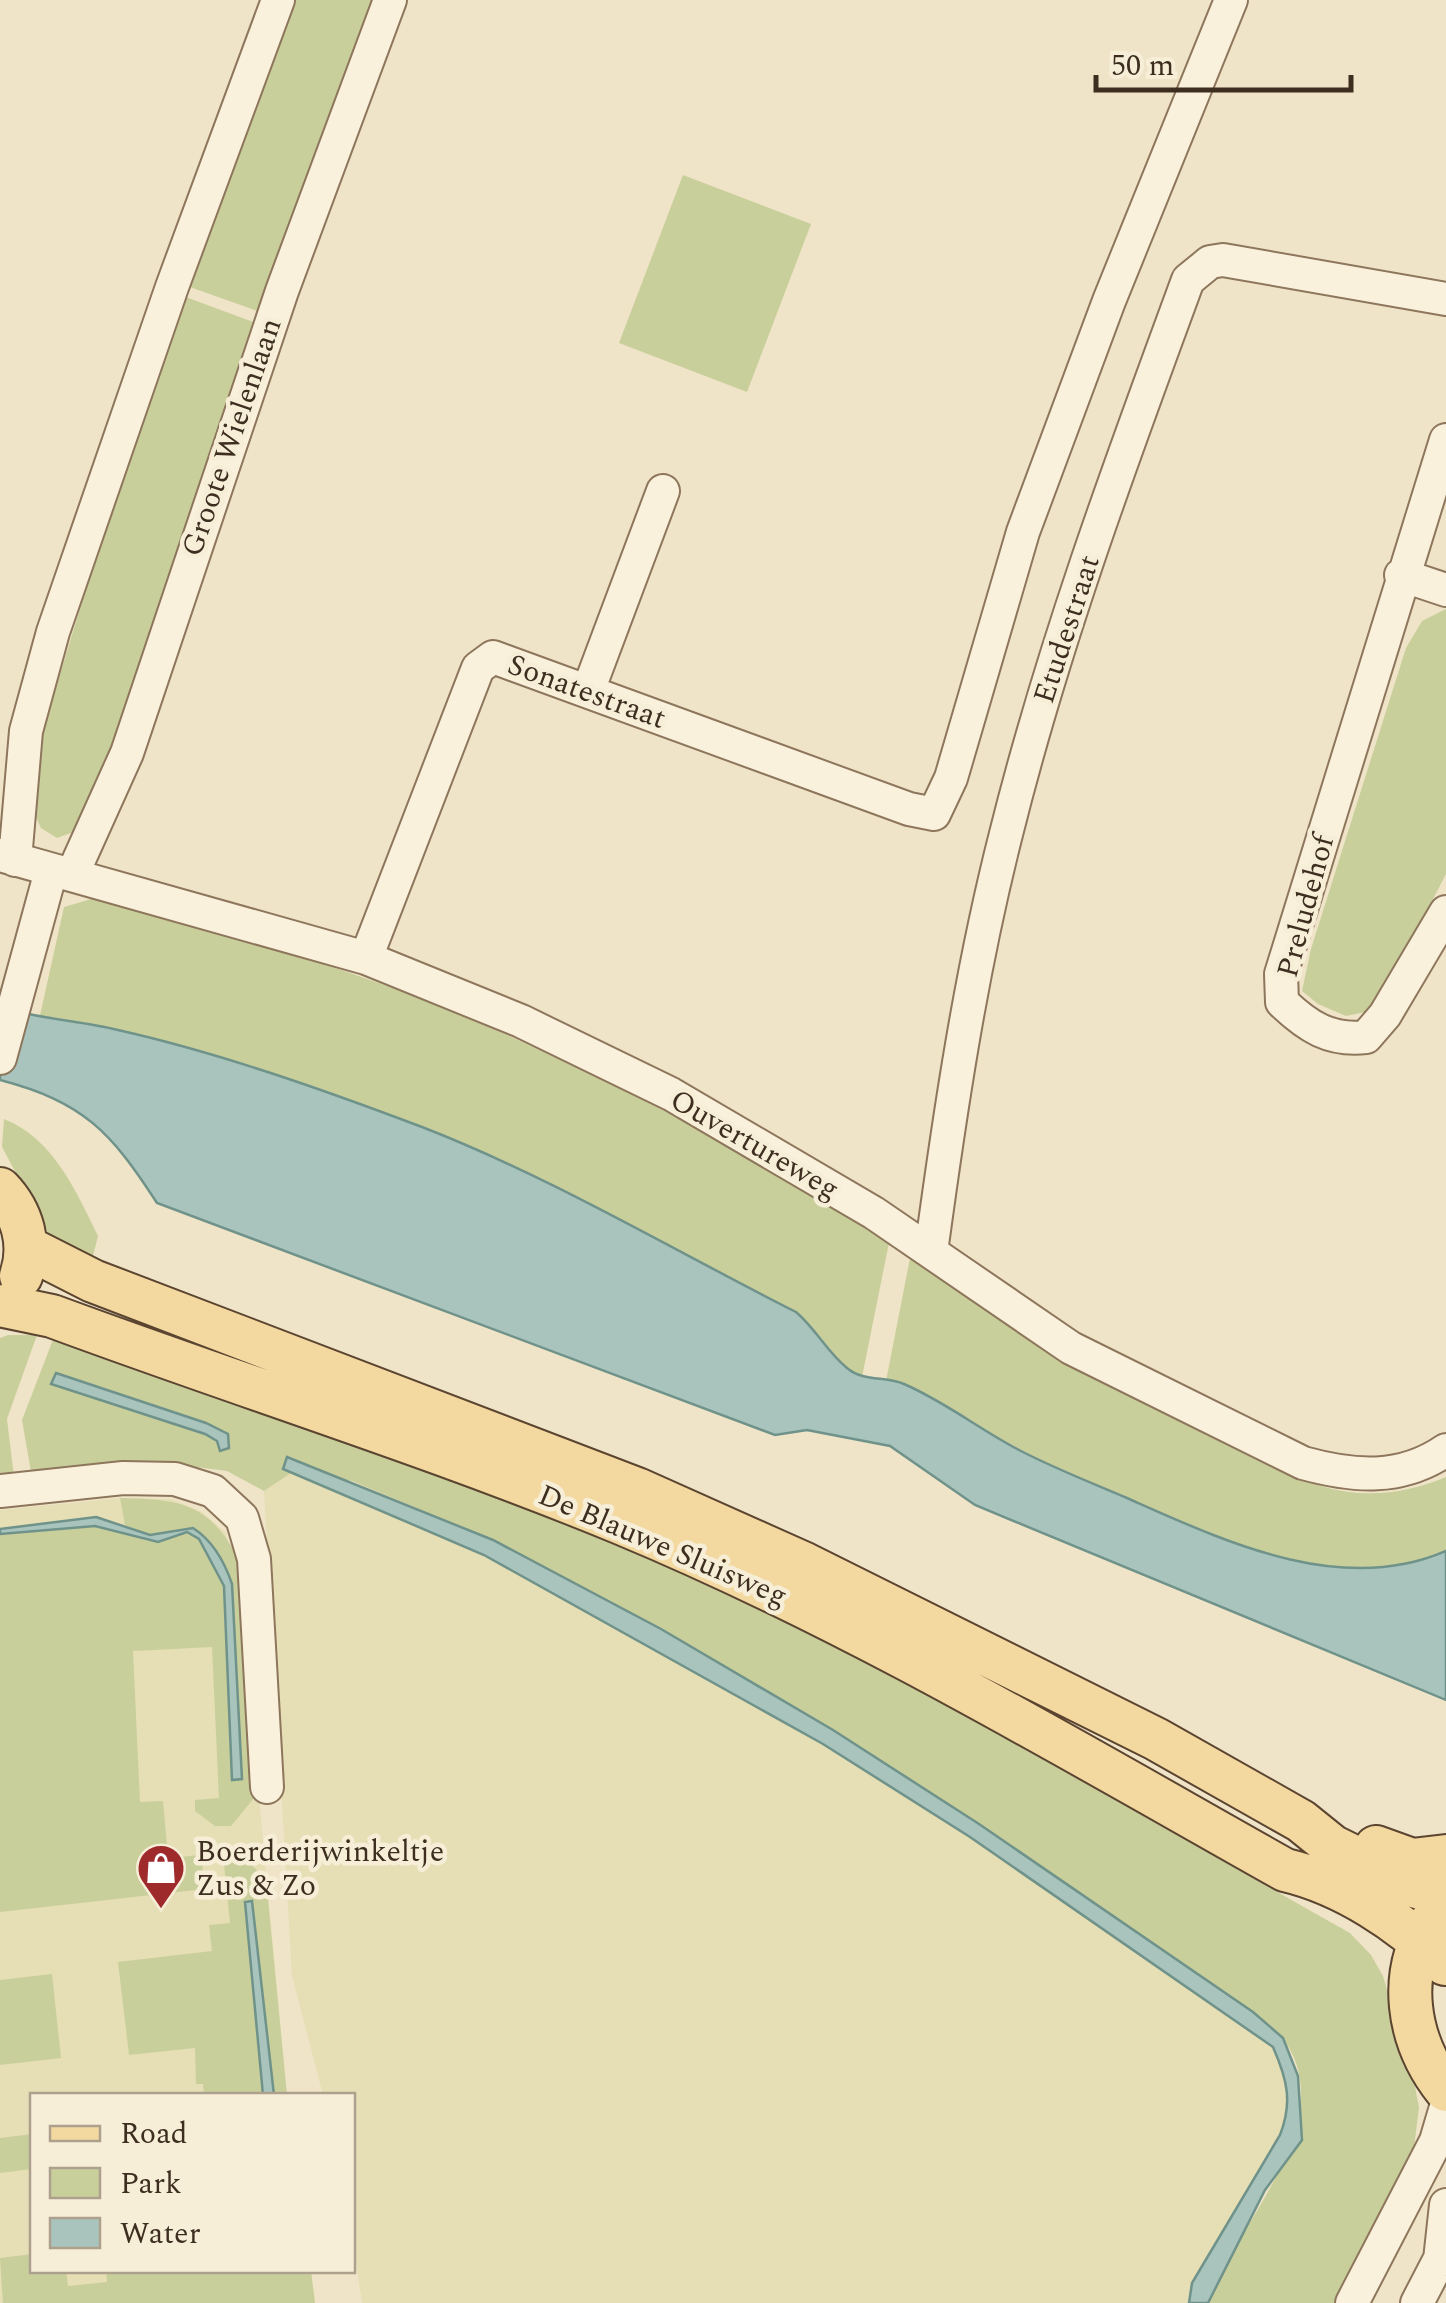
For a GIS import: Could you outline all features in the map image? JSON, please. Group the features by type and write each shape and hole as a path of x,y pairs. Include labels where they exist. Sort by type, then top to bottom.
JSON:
{"main road":[{"path":"0,1189 16,1208 26,1247 17,1288 2,1308"},
{"name":"De Blauwe Sluisweg","path":"26,1247 93,1281 602,1475 804,1564 1156,1740 1300,1821 1332,1846 1413,1886 1444,1870"},
{"name":"De Blauwe Sluisweg","path":"2,1308 72,1323 459,1460 623,1524 834,1619 1285,1870 1314,1877 1431,1958"},
{"path":"1446,1903 1414,2030 1423,2057 1446,2090"},
{"path":"1431,1958 1446,2040"}],"street":[{"path":"8,858 26,732 53,632 172,287 278,0"},
{"name":"Groote Wielenlaan","path":"0,1058 34,934 62,872 127,752 282,291 390,0"},
{"name":"Sonatestraat","path":"366,958 478,668 493,657 909,809 934,814 952,778 1024,532 1108,301 1231,0"},
{"name":"Etudestraat","path":"931,1252 951,1108 1005,837 1081,580 1188,280 1198,269 1223,260 1446,299"},
{"name":"Preludehof","path":"1446,440 1401,575 1281,974 1282,1002 1303,1022 1340,1040 1366,1037 1385,1015 1446,912"},
{"path":"588,690 663,492"},
{"path":"1401,575 1446,590"},
{"name":"Ouvertureweg","path":"8,858 366,958 521,1021 671,1094 874,1213 1071,1348 1303,1463 1344,1474 1390,1474 1435,1457"},
{"path":"0,1491 122,1478 175,1479 213,1491 242,1518 254,1560 266,1787"},
{"path":"1352,2303 1436,2141 1446,2107"},
{"path":"1417,2303 1444,2254 1446,2205"}],"shaded area":[{"path":"291,1473 484,1555 823,1744 970,1837 1273,2047 1286,2076 1290,2110 1280,2135 1192,2283 1189,2303 362,2303 355,2257 355,2093 322,2093 292,1976 264,1491"},
{"path":"120,1498 171,1499 202,1512 226,1533 244,1639 287,2093 30,2093 30,2273 311,2273 315,2303 0,2303 0,1510"}],"green space":[{"path":"291,0 375,0 260,312 187,286"},
{"path":"683,175 811,224 747,392 619,343"},
{"path":"183,296 256,323 118,750 79,830 57,838 41,828 31,807 41,737 102,536"},
{"path":"1446,609 1446,874 1387,988 1366,1012 1346,1016 1318,1004 1302,991 1311,949 1406,648 1422,621"},
{"path":"98,897 330,966 466,1017 682,1120 890,1238 862,1377 843,1363 796,1312 566,1195 115,1029 39,1020 64,907"},
{"path":"4,1119 36,1139 72,1184 98,1236 92,1260 68,1250 48,1233 2,1147"},
{"path":"911,1253 1165,1413 1321,1486 1384,1493 1446,1477 1446,1551 1399,1566 1360,1570 1293,1560 1235,1544 1118,1498 902,1383 886,1381"},
{"path":"37,1335 7,1419 14,1477 0,1478 0,1338"},
{"path":"54,1337 529,1510 684,1575 854,1657 1021,1746 1350,1933 1371,1955 1383,1976 1419,2108 1413,2155 1340,2303 1208,2303 1293,2138 1301,2103 1298,2070 1282,2037 1253,2012 979,1824 833,1730 661,1629 493,1540 352,1481 283,1468 291,1473 264,1491 227,1471 147,1461 31,1472 22,1420","holes":["52,1384 227,1434 220,1451 217,1441 205,1434"]},
{"path":"120,1498 160,1500 191,1508 217,1526 239,1560 258,1793 231,1826 215,1826 195,1811 195,1800 219,1798 212,1647 133,1651 140,1802 163,1801 168,1858 201,1855 205,1889 0,1912 0,1534 95,1526 148,1541 187,1532 199,1539 224,1586 232,1779 242,1778 232,1584 215,1550 194,1528 150,1535 125,1525"},
{"path":"223,1854 243,1857 266,1879 287,2093 204,2093 203,2084 196,2084 195,2048 129,2055 118,1962 212,1951 209,1925 230,1923"},
{"path":"52,1974 61,2058 0,2065 0,1980"},
{"path":"30,2134 30,2169 0,2173 0,2138"},
{"path":"30,2254 30,2273 66,2273 68,2286 107,2282 106,2273 311,2273 315,2303 3,2303 0,2258"}],"water":[{"path":"0,1006 118,1030 233,1061 348,1099 470,1147 565,1191 796,1312 853,1372 904,1384 1036,1458 1203,1531 1284,1558 1324,1566 1366,1568 1406,1564 1446,1551 1446,1700 975,1505 890,1446 807,1430 775,1435 157,1203 125,1157 93,1123 54,1099 0,1080"},
{"path":"56,1373 206,1423 228,1434 229,1448 220,1451 217,1441 205,1434 51,1384"},
{"path":"287,1457 493,1540 661,1629 833,1730 979,1824 1253,2012 1283,2038 1298,2076 1302,2140 1265,2190 1208,2303 1189,2303 1192,2283 1284,2123 1287,2091 1273,2047 970,1837 823,1744 484,1555 283,1469"},
{"path":"96,1517 150,1535 193,1528 222,1560 232,1584 242,1779 232,1780 224,1586 199,1539 187,1532 158,1542 95,1526 0,1534 0,1529"},
{"path":"252,1901 274,2093 263,2093 245,1902"}],"place":[{"name":"Boerderijwinkeltje Zus & Zo","path":"161,1910"}]}
